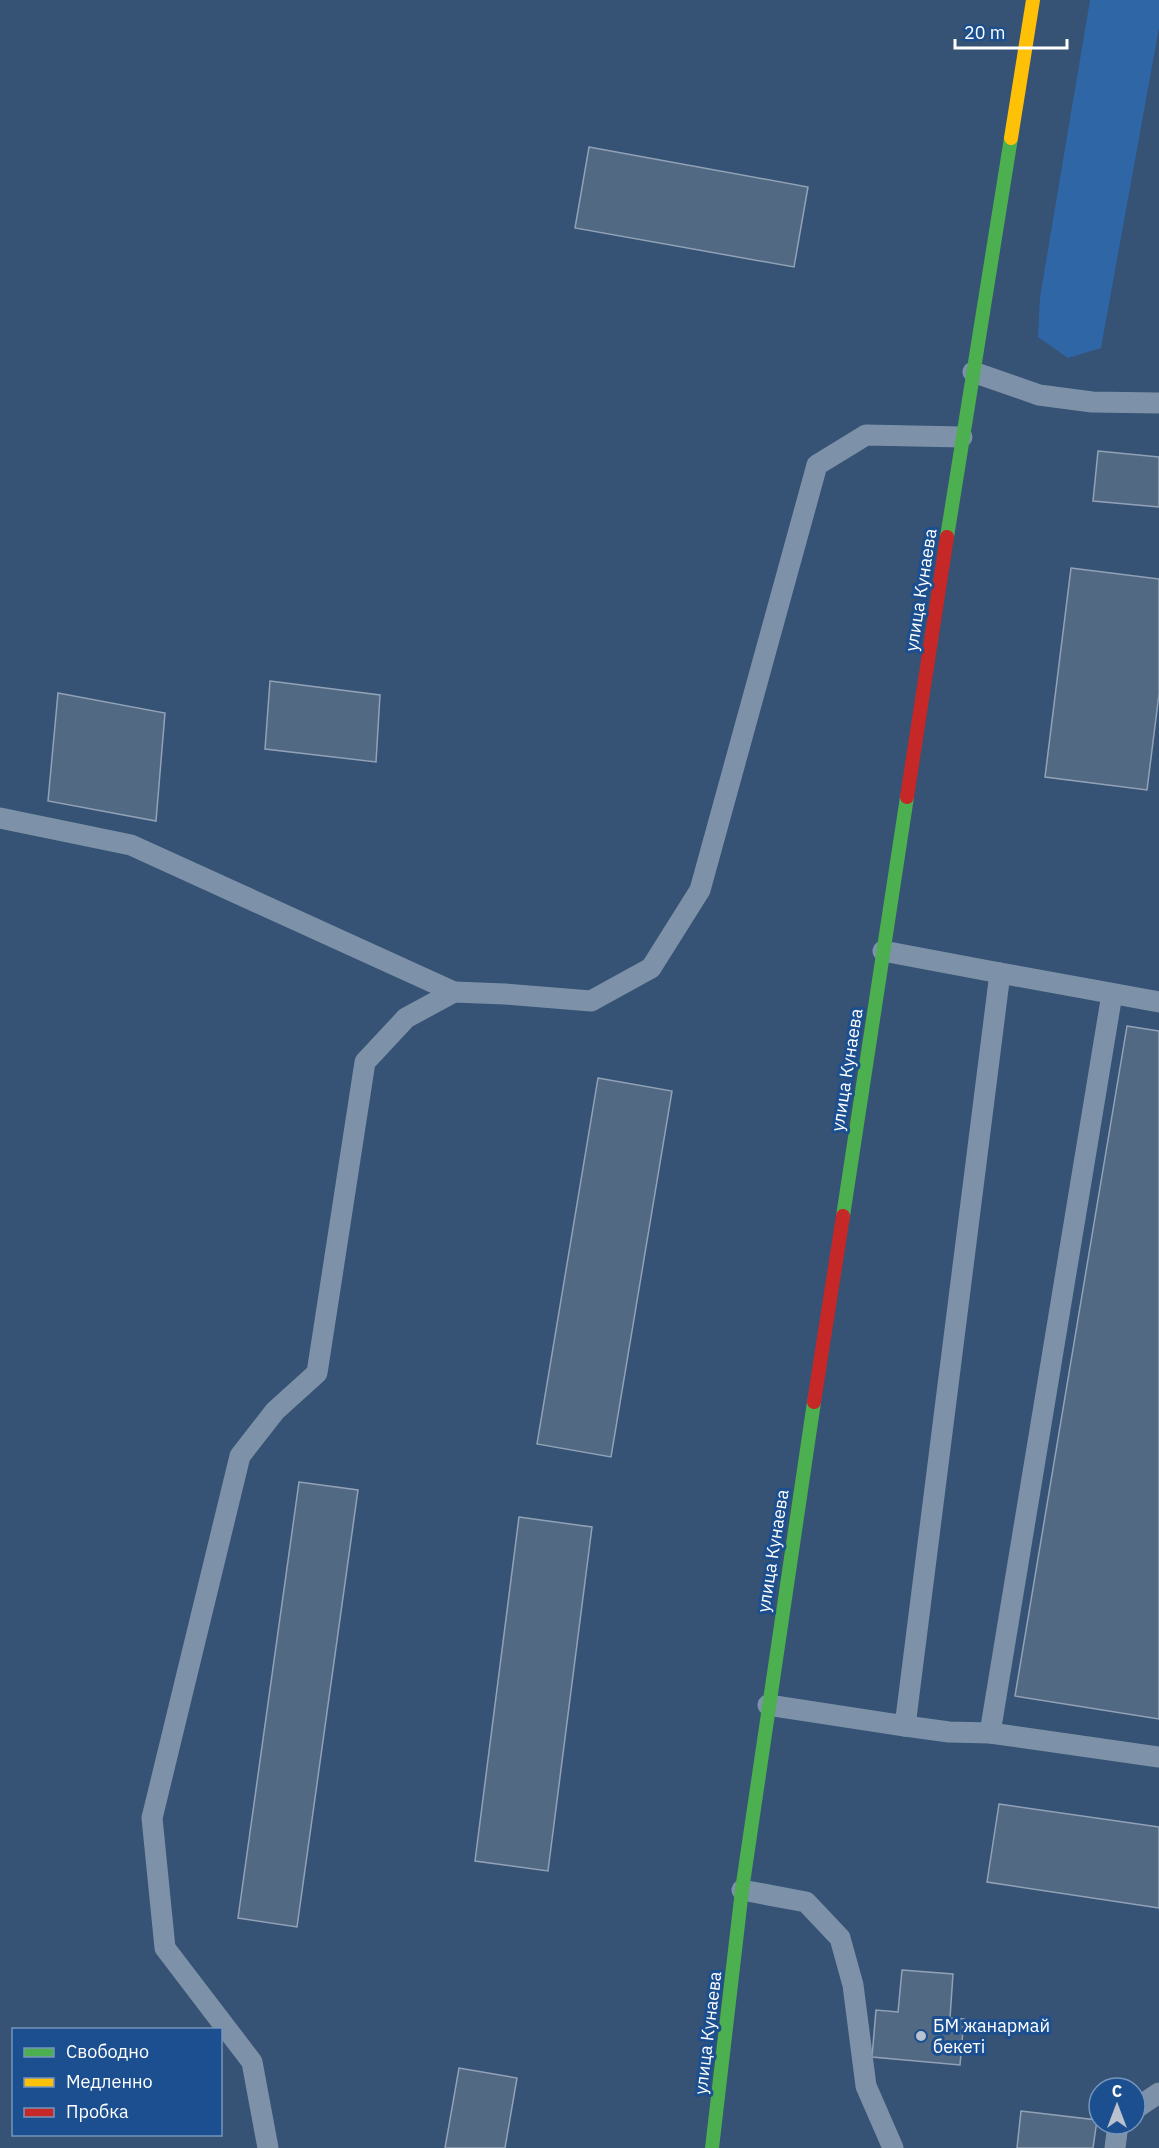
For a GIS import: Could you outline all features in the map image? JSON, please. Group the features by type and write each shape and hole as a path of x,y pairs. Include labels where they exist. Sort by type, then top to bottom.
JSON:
{"street":[{"name":"улица Кунаева","path":"712,2148 742,1890 768,1705 962,437 1033,0"}],"lane":[{"path":"973,372 1039,395 1092,402 1158,400"},
{"path":"0,818 131,845 454,992 591,1001 651,968 700,890 817,465 866,435 962,437"},
{"path":"883,951 1159,1002"},
{"path":"905,1726 1000,973"},
{"path":"268,2148 252,2062 165,1948 152,1818 240,1456 275,1411 317,1373 365,1062 406,1017 454,992"},
{"path":"990,1733 1112,994"},
{"path":"768,1705 949,1732 990,1733 1159,1757"},
{"path":"742,1890 806,1902 840,1938 853,1985 866,2086 893,2148"}],"shaded area":[{"path":"1090,0 1159,0 1159,28 1101,348 1068,358 1038,337 1040,297"}],"building":[{"path":"589,147 808,187 794,267 575,228"},
{"path":"1098,451 1159,457 1159,507 1093,501"},
{"path":"1071,568 1159,579 1159,694 1147,790 1045,777"},
{"path":"270,681 380,695 376,762 265,749"},
{"path":"58,693 165,713 156,821 48,801"},
{"path":"1127,1026 1159,1031 1159,1719 1015,1696"},
{"path":"598,1078 672,1091 611,1457 537,1444"},
{"path":"299,1482 358,1490 297,1927 238,1918"},
{"path":"519,1517 592,1527 548,1871 475,1861"},
{"path":"999,1804 1159,1827 1159,1908 987,1882"},
{"path":"902,1970 953,1974 950,2018 964,2019 960,2065 872,2057 876,2010 898,2012"},
{"path":"459,2068 517,2078 505,2148 445,2148"},
{"path":"1021,2111 1087,2119 1087,2136 1095,2136 1093,2148 1017,2148"}],"traffic: fast":[{"path":"947,537 1011,138"},
{"path":"843,1216 907,797"},
{"path":"712,2148 742,1890 814,1402"}],"traffic: slow":[{"path":"1011,138 1033,0"}],"traffic: jam":[{"path":"907,797 947,537"},
{"path":"814,1402 843,1216"}],"place":[{"name":"БМ жанармай бекеті","path":"921,2036"}]}
